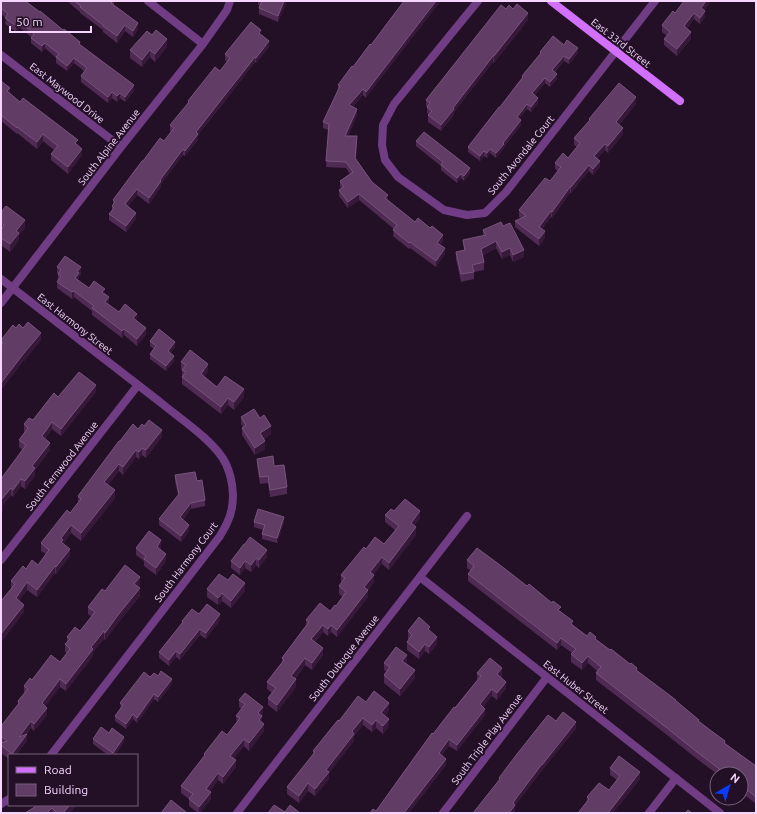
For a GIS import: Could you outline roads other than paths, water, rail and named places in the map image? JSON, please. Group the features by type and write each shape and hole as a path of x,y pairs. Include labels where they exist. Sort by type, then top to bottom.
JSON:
{"street":[{"path":"148,1 203,44"},
{"name":"South Alpine Avenue","path":"1,304 121,147 203,44 227,10 230,1"},
{"name":"South Avondale Court","path":"478,1 394,104 382,124 382,144 385,160 398,177 444,210 467,215 485,213 506,192 655,1"},
{"name":"East 33rd Street","path":"551,1 680,101"},
{"name":"East Maywood Drive","path":"1,55 121,147"},
{"name":"East Harmony Street","path":"1,279 138,385"},
{"name":"South Fernwood Avenue","path":"1,560 138,385"},
{"name":"South Harmony Court","path":"52,754 220,536 230,517 234,493 226,464 219,453 211,444 138,385"},
{"name":"South Dubuque Avenue","path":"237,813 467,516"},
{"name":"East Huber Street","path":"420,576 720,813"},
{"name":"South Triple Play Avenue","path":"443,813 547,677"},
{"path":"649,813 676,778"}]}
